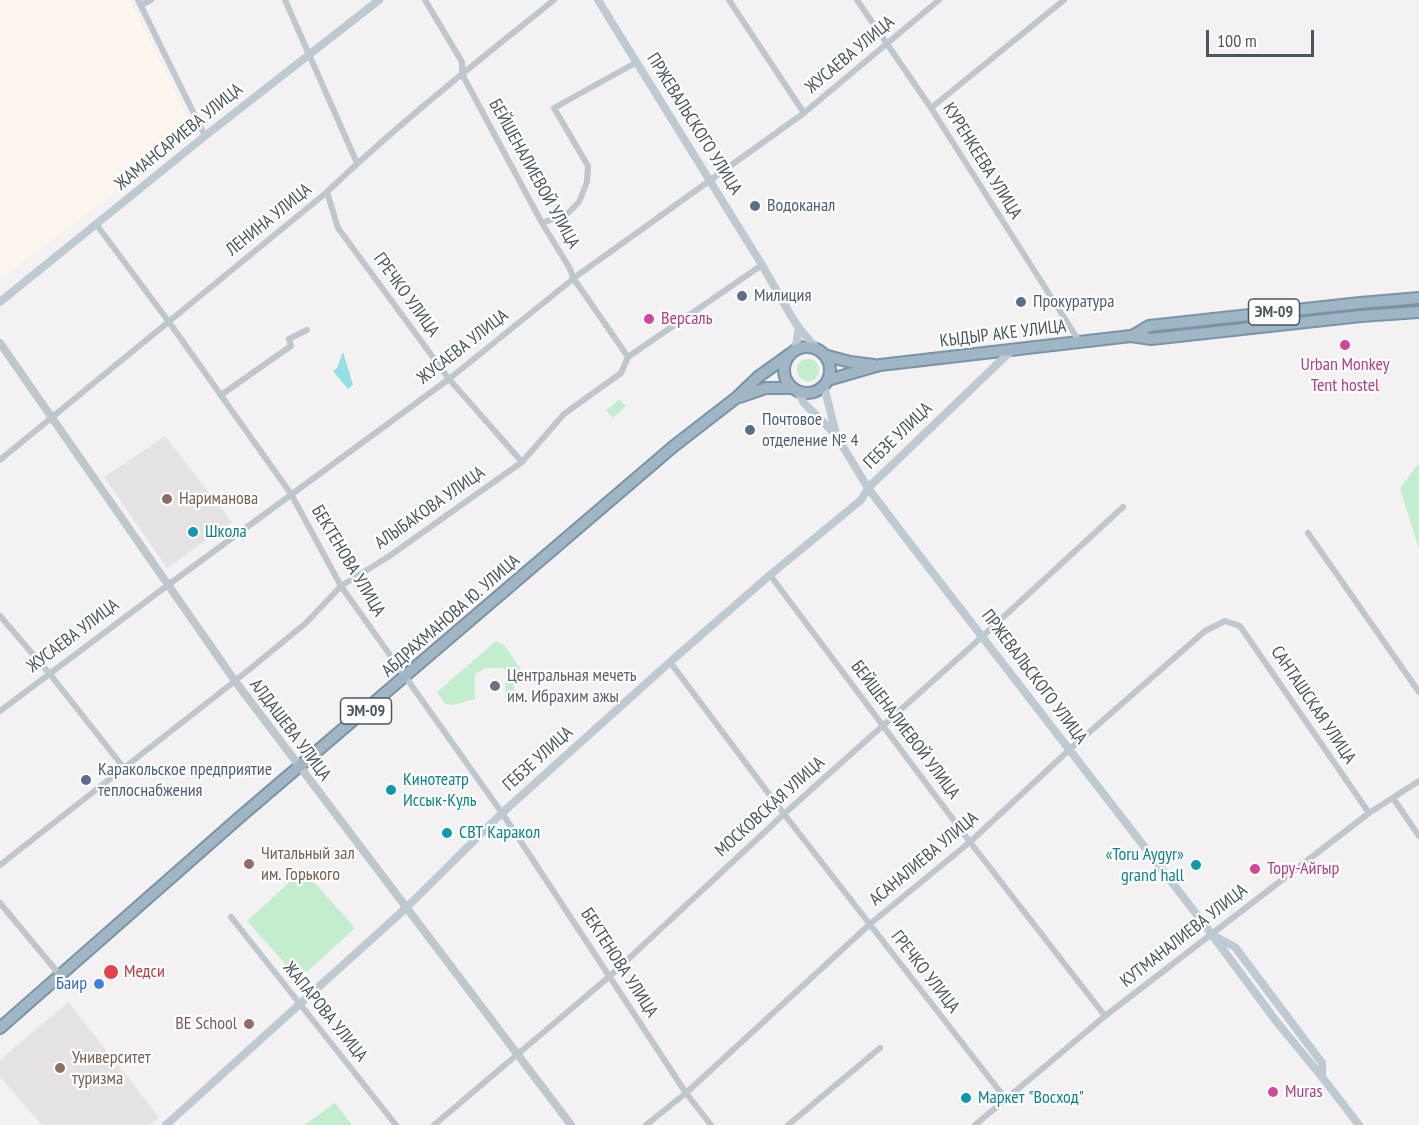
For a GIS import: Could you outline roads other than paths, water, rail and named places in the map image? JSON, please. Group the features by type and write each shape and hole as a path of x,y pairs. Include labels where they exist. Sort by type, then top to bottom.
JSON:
{"highway":[{"name":"КЫДЫР АКЕ УЛИЦА","path":"1131,336 1149,326 1419,298"},
{"path":"1360,303 1361,316"},
{"name":"КЫДЫР АКЕ УЛИЦА","path":"826,383 880,365 1079,341 1131,336 1151,339 1361,316 1419,312"},
{"name":"ЭМ-09","path":"793,352 807,347 822,353"},
{"path":"793,352 784,370 787,383 795,390"},
{"name":"АБДРАХМАНОВА Ю. УЛИЦА","path":"0,1028 298,767 674,446 736,399 758,377 793,352"},
{"name":"КЫДЫР АКЕ УЛИЦА","path":"822,353 850,362 880,365"},
{"path":"822,353 830,367 826,383"},
{"name":"ЭМ-09","path":"795,390 812,393 826,383"},
{"name":"АБДРАХМАНОВА Ю. УЛИЦА","path":"736,399 766,388 795,390"}],"main road":[{"name":"ЖАМАНСАРИЕВА УЛИЦА","path":"0,302 205,136 379,0"},
{"name":"ПРЖЕВАЛЬСКОГО УЛИЦА","path":"598,0 799,328 822,353"},
{"path":"793,352 799,328"},
{"name":"ГЕБЗЕ УЛИЦА","path":"172,1123 299,1003 406,908 502,813 670,662 861,500 868,488 1013,349"},
{"name":"ПРЖЕВАЛЬСКОГО УЛИЦА","path":"826,383 836,435"},
{"name":"ПРЖЕВАЛЬСКОГО УЛИЦА","path":"795,390 804,403 836,435 868,488 1276,1021 1359,1125"}],"street":[{"path":"151,0 140,3 205,136"},
{"path":"285,0 311,54 357,163"},
{"name":"БЕЙШЕНАЛИЕВОЙ УЛИЦА","path":"425,0 462,62 462,74 542,223 574,279 628,357"},
{"name":"ЛЕНИНА УЛИЦА","path":"0,460 327,192 357,163 462,74 554,0"},
{"path":"729,0 804,113"},
{"name":"КУРЕНКЕЕВА УЛИЦА","path":"857,0 931,108 1079,341"},
{"name":"ЖУСАЕВА УЛИЦА","path":"0,711 449,379 574,279 804,113 939,0"},
{"path":"931,108 1064,0"},
{"path":"542,223 567,213 573,208 579,202 587,182 588,166 554,108 637,62"},
{"name":"ГРЕЧКО УЛИЦА","path":"327,192 338,228 449,379 522,462"},
{"name":"БЕКТЕНОВА УЛИЦА","path":"96,224 170,322 291,494 341,586 502,813 686,1093 711,1125"},
{"name":"АЛЫБАКОВА УЛИЦА","path":"0,865 306,623 341,586 387,557 522,462 564,414 621,373 628,357 762,265"},
{"path":"221,395 291,346 289,339 308,330"},
{"name":"АЛДАШЕВА УЛИЦА","path":"0,343 235,681 571,1125"},
{"name":"МОСКОВСКАЯ УЛИЦА","path":"434,1125 610,976 784,814 1123,507"},
{"path":"1308,533 1419,692"},
{"name":"БЕЙШЕНАЛИЕВОЙ УЛИЦА","path":"770,575 970,842 1105,1016"},
{"path":"0,616 49,673 124,768"},
{"name":"АСАНАЛИЕВА УЛИЦА","path":"646,1125 686,1093 870,924 970,842 1069,750 1205,631 1225,621"},
{"name":"САНТАШСКАЯ УЛИЦА","path":"1225,621 1240,626 1369,813"},
{"name":"ГРЕЧКО УЛИЦА","path":"670,662 784,814 1005,1098"},
{"name":"КУТМАНАЛИЕВА УЛИЦА","path":"981,1123 1005,1098 1105,1016 1369,813 1419,781"},
{"path":"1393,798 1419,836"},
{"path":"0,903 59,974"},
{"name":"ЖАПАРОВА УЛИЦА","path":"231,917 396,1125"},
{"path":"788,1125 880,1048"}],"water":[{"path":"343,352 353,385 348,389 333,371 337,368"}],"place":[{"name":"Водоканал","path":"755,206"},
{"name":"Милиция","path":"742,296"},
{"name":"Прокуратура","path":"1021,302"},
{"name":"Версаль","path":"649,319"},
{"name":"Urban Monkey Tent hostel","path":"1345,345"},
{"name":"Почтовое отделение № 4","path":"750,430"},
{"name":"Нариманова","path":"167,499"},
{"name":"Школа","path":"193,532"},
{"name":"Центральная мечеть им. Ибрахим ажы","path":"495,686"},
{"name":"Каракольское предприятие теплоснабжения","path":"86,780"},
{"name":"Кинотеатр Иссык-Куль","path":"391,790"},
{"name":"СВТ Каракол","path":"447,833"},
{"name":"Читальный зал им. Горького","path":"249,864"},
{"name":"«Toru Aygyr» grand hall","path":"1196,865"},
{"name":"Тору-Айгыр","path":"1255,869"},
{"name":"Медси","path":"111,972"},
{"name":"Баир","path":"99,984"},
{"name":"BE School","path":"249,1024"},
{"name":"Университет туризма","path":"60,1068"},
{"name":"Muras","path":"1273,1092"},
{"name":"Маркет \"Восход\"","path":"966,1098"}]}
